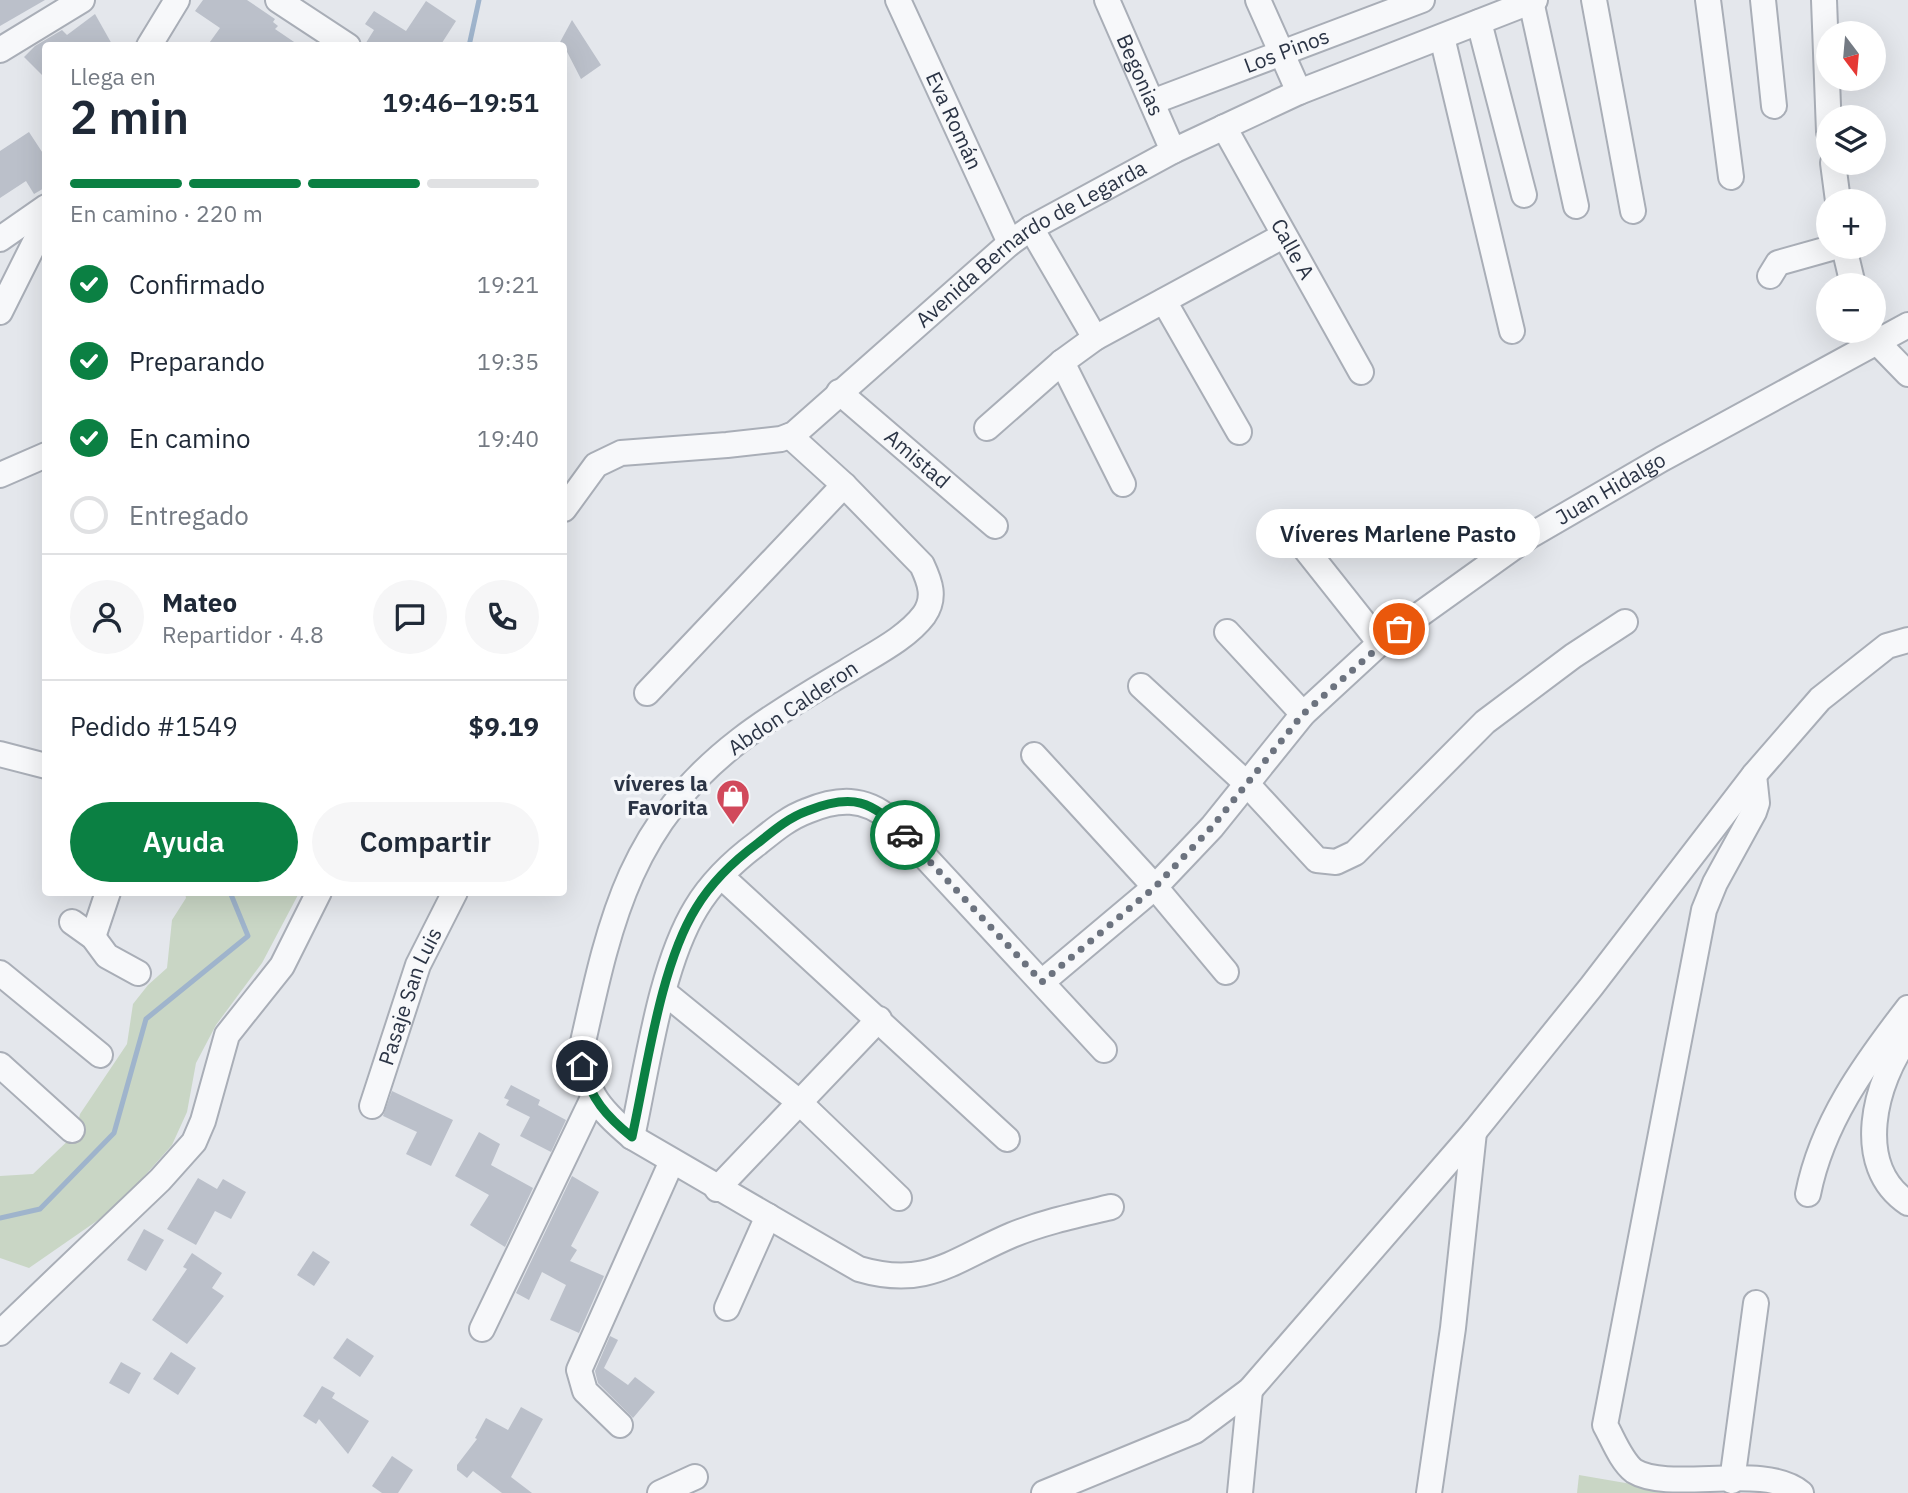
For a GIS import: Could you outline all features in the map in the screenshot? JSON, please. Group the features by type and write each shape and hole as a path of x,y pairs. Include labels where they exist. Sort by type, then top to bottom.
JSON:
{"street":[{"path":"0,50 82,0"},
{"path":"151,42 177,0"},
{"path":"278,0 342,42"},
{"name":"Eva Román","path":"898,0 1010,243"},
{"name":"Begonias","path":"1107,0 1173,151"},
{"path":"1258,0 1299,92"},
{"path":"1594,0 1633,211"},
{"path":"1708,0 1731,177"},
{"path":"1763,0 1774,106"},
{"path":"1824,0 1828,105"},
{"path":"1533,1 1576,206"},
{"name":"Avenida Bernardo de Legarda","path":"790,436 1010,243 1031,228 1173,151 1299,92 1533,1"},
{"path":"1406,3 1412,48"},
{"name":"Los Pinos","path":"1152,102 1406,3"},
{"path":"1479,22 1524,195"},
{"path":"1442,37 1513,331"},
{"name":"Calle A","path":"1224,127 1361,372"},
{"path":"0,239 42,210"},
{"path":"1031,228 1095,338"},
{"path":"0,312 42,235"},
{"path":"987,428 1062,362 1095,338 1283,236"},
{"path":"1770,276 1778,263 1816,252"},
{"path":"1164,301 1239,432"},
{"name":"Juan Hidalgo","path":"1886,332 1908,325"},
{"name":"Juan Hidalgo","path":"1042,982 1155,887 1212,827 1303,714 1380,643 1528,537 1861,343"},
{"path":"1879,343 1908,374"},
{"path":"1062,362 1123,484"},
{"name":"Amistad","path":"839,392 995,526"},
{"path":"567,505 596,465 621,453 727,446 790,436"},
{"name":"Abdon Calderon","path":"790,436 844,485 922,565 932,597 925,614 886,647 739,741 693,783 654,829 617,902 583,1042 582,1066 593,1098 605,1115 632,1137 717,1189 859,1269 886,1277 907,1278 939,1270 1010,1236 1053,1220 1111,1208"},
{"path":"0,475 42,457"},
{"path":"647,693 844,485"},
{"path":"1292,531 1380,643"},
{"path":"1141,686 1247,784 1317,860 1326,863 1345,860 1355,853 1485,722 1563,663 1625,622"},
{"path":"1227,632 1303,714"},
{"path":"1044,1493 1195,1432 1250,1390 1474,1132 1591,987 1754,775 1820,699 1887,646 1908,640"},
{"path":"0,754 42,765"},
{"path":"1034,755 1155,887 1226,972"},
{"path":"1754,775 1757,803 1754,812 1715,883 1704,910 1605,1425 1632,1470 1651,1483 1732,1481 1791,1485 1801,1493"},
{"path":"632,1137 664,992 679,944 696,908 721,876 750,849 800,813 821,805 859,801 876,807 890,819 1104,1050"},
{"path":"721,876 1007,1139"},
{"path":"93,937 107,896"},
{"path":"0,1333 160,1180 194,1142 227,1035 282,966 317,896"},
{"name":"Pasaje San Luis","path":"372,1106 418,965 453,896"},
{"path":"72,922 93,937 107,956 138,973"},
{"path":"0,973 100,1055"},
{"path":"664,992 799,1102 899,1198"},
{"path":"1808,1194 1815,1159 1824,1136 1871,1056 1908,1008"},
{"path":"717,1189 878,1019"},
{"path":"1908,1037 1896,1053 1885,1078 1873,1142 1881,1170 1900,1198 1908,1203"},
{"path":"0,1065 72,1130"},
{"path":"482,1329 593,1098"},
{"path":"1429,1493 1453,1328 1474,1132"},
{"path":"620,1425 585,1391 579,1370 672,1161"},
{"path":"727,1308 768,1216"},
{"path":"1732,1481 1756,1303"},
{"path":"1240,1493 1250,1390"},
{"path":"660,1493 695,1477"}],"green space":[{"path":"297,896 262,963 216,1025 196,1063 187,1112 172,1145 117,1207 29,1268 0,1258 0,1176 33,1174 75,1134 80,1114 127,1044 133,1004 148,985 167,968 172,920 186,898"},
{"path":"1579,1475 1672,1491 1672,1493 1577,1493"}],"building":[{"path":"0,0 45,0 0,26"},
{"path":"203,0 247,0 275,19 273,22 278,26 275,29 294,42 210,42 220,28 195,11"},
{"path":"426,1 456,21 443,42 366,42 374,30 365,24 374,11 406,31"},
{"path":"95,14 111,42 42,42 42,75 24,57 35,46 62,30 67,35"},
{"path":"572,20 601,65 581,79 567,52 567,42 560,42"},
{"path":"29,132 42,152 42,189 34,194 26,181 0,198 0,151"},
{"path":"511,1085 540,1100 538,1105 566,1120 551,1152 520,1136 530,1117 506,1105 509,1100 504,1098"},
{"path":"392,1091 453,1120 431,1166 406,1154 417,1132 383,1116"},
{"path":"479,1132 500,1144 491,1165 533,1188 505,1247 470,1225 489,1195 455,1176"},
{"path":"572,1176 599,1192 571,1246 577,1250 570,1261 604,1276 579,1333 550,1320 566,1285 542,1272 529,1300 516,1293"},
{"path":"198,1178 217,1189 223,1179 246,1192 231,1219 215,1211 196,1245 167,1229"},
{"path":"144,1229 164,1240 146,1271 127,1260"},
{"path":"313,1251 330,1262 314,1286 297,1275"},
{"path":"192,1253 222,1273 212,1288 224,1296 187,1344 152,1320 187,1269 183,1267"},
{"path":"610,1336 618,1340 604,1368 628,1385 635,1377 655,1392 633,1418 598,1383 595,1371"},
{"path":"347,1338 374,1356 360,1377 333,1358"},
{"path":"171,1352 196,1368 178,1395 153,1379"},
{"path":"121,1362 141,1373 129,1394 109,1383"},
{"path":"322,1386 335,1393 332,1398 369,1421 348,1454 319,1419 316,1424 303,1416"},
{"path":"521,1407 543,1419 511,1477 532,1493 502,1493 473,1471 467,1478 457,1470 457,1465 477,1439 475,1438 486,1418 508,1430"},
{"path":"392,1456 413,1470 398,1493 382,1493 372,1486"}],"waterway":[{"path":"470,42 479,0"},
{"path":"0,1218 40,1209 114,1133 146,1019 248,936 232,896"}],"way so far":[{"path":"905,835 1042,982 1155,887 1212,827 1303,714 1380,643 1399,629"}],"place":[{"name":"Víveres Marlene Pasto","path":"1399,629"},
{"name":"víveres la Favorita","path":"733,826"}],"route":[{"path":"582,1066 593,1098 605,1115 632,1137 664,992 679,944 696,908 721,876 782,824 821,805 859,801 876,807 905,835"}]}
